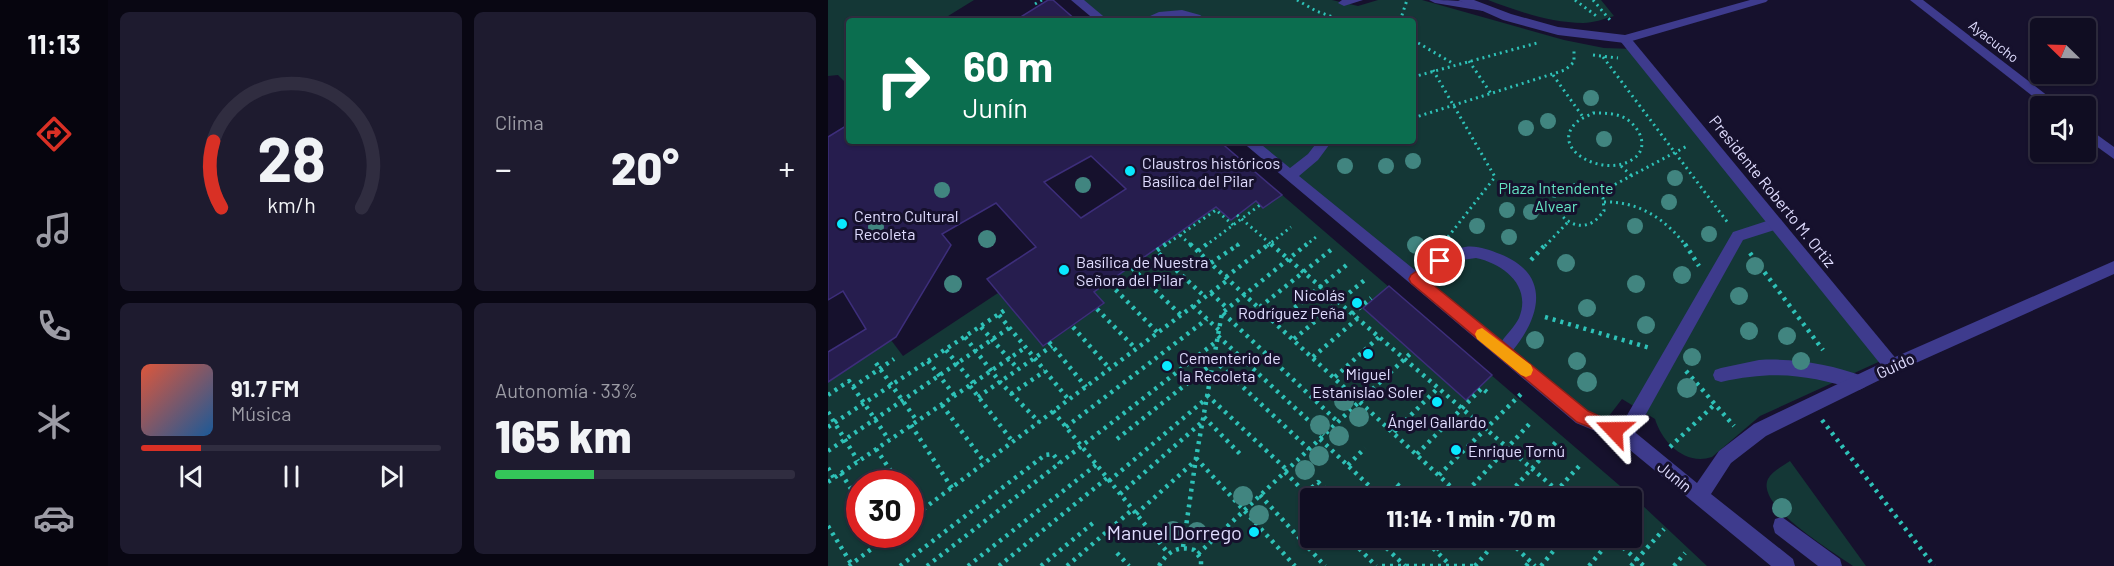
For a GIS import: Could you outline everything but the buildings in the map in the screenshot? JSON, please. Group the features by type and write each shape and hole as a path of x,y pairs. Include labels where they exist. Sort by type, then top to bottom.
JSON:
{"street":[{"path":"1077,0 1099,18"},
{"path":"1346,1 1357,0"},
{"path":"1435,0 1483,8"},
{"path":"1464,0 1558,31 1625,39 1762,0"},
{"name":"Ayacucho","path":"1916,0 2040,96"},
{"path":"1154,18 1168,13 1185,14 1195,18"},
{"name":"Presidente Roberto M. Ortiz","path":"1625,39 1892,366"},
{"path":"2096,140 2114,154"},
{"name":"Junín","path":"1252,144 1582,417 1625,435 1786,566"},
{"path":"1290,176 1313,157 1323,144"},
{"path":"1625,435 1738,237 1776,224"},
{"path":"1416,279 1440,261 1475,251 1508,263 1520,271 1525,279 1528,312 1522,327 1503,351"},
{"name":"Guido","path":"1700,496 1713,472 1725,457 1760,430 1892,366 2114,267"},
{"path":"1721,375 1753,367 1780,364 1805,367 1859,382"},
{"path":"1782,526 1833,566"}],"path":[{"path":"1035,4 1042,0"},
{"path":"1297,0 1335,18"},
{"path":"1401,18 1407,0"},
{"path":"1416,75 1547,40"},
{"path":"1416,42 1455,64"},
{"path":"1416,116 1553,75 1571,67 1575,63 1575,53 1569,45"},
{"path":"1469,61 1492,94"},
{"path":"1433,70 1496,177 1445,242"},
{"path":"1553,75 1583,117"},
{"path":"1605,113 1627,120 1636,126 1643,144 1641,152 1634,159 1621,165 1600,166 1590,163 1573,151 1568,136 1575,122 1583,117 1605,113"},
{"path":"1599,193 1705,136"},
{"path":"1621,165 1632,176"},
{"path":"1577,184 1585,185 1599,193 1604,202 1604,211 1594,222 1577,224 1561,218 1553,205 1557,192 1562,188 1577,184"},
{"path":"1604,202 1611,200 1640,208 1662,221 1682,239 1709,286"},
{"path":"1198,251 1233,225 1239,217 1260,205"},
{"path":"1205,297 1156,251 1216,210 1233,225"},
{"path":"1239,217 1555,488"},
{"path":"1520,271 1568,222"},
{"path":"924,509 1211,293 1291,227"},
{"path":"1180,235 1453,488"},
{"path":"1183,547 1195,459 1222,312 1316,237"},
{"path":"1211,263 1239,244"},
{"path":"1260,307 1332,249"},
{"path":"1276,323 1349,263"},
{"path":"1132,268 1181,315"},
{"path":"1294,339 1367,278"},
{"path":"1110,284 1158,333"},
{"path":"1211,293 1227,308"},
{"path":"1352,314 1371,298"},
{"path":"1193,306 1207,319 1218,336 1372,488"},
{"path":"828,428 1008,308"},
{"path":"1097,309 1136,349"},
{"path":"1222,312 1338,422"},
{"path":"1528,312 1671,354 1747,440"},
{"path":"999,315 1069,400"},
{"path":"1313,357 1358,318"},
{"path":"1066,427 1207,319"},
{"path":"981,326 1018,369"},
{"path":"1073,327 1110,369"},
{"path":"828,451 1009,328"},
{"path":"927,566 1082,447 1218,336"},
{"path":"1335,377 1379,336"},
{"path":"965,337 1000,382 1040,422"},
{"path":"978,398 1035,358 1050,344 1086,387"},
{"path":"828,482 1026,347"},
{"path":"946,350 957,363 978,398 1013,442"},
{"path":"1198,554 1412,352"},
{"path":"853,387 894,359"},
{"path":"928,361 955,396"},
{"path":"1117,440 1214,361"},
{"path":"1214,361 1309,449"},
{"path":"876,363 917,421"},
{"path":"1011,394 1045,370"},
{"path":"828,394 849,381 889,440"},
{"path":"1394,432 1438,388"},
{"path":"1417,454 1482,388 1488,393"},
{"path":"1207,396 1301,488"},
{"path":"999,566 1207,396"},
{"path":"1439,475 1517,397"},
{"path":"1657,461 1715,404"},
{"path":"942,405 985,463"},
{"path":"1810,405 1934,566"},
{"path":"1053,411 1168,553"},
{"path":"828,412 858,461"},
{"path":"1203,419 1241,455"},
{"path":"1120,494 1203,419"},
{"path":"1472,488 1532,422"},
{"path":"911,425 952,488"},
{"path":"1514,488 1556,442"},
{"path":"876,448 890,470"},
{"path":"1348,465 1365,448"},
{"path":"900,566 1045,455 1053,454 1060,463"},
{"path":"1195,459 1295,566"},
{"path":"1067,566 1195,459"},
{"path":"1559,488 1581,464"},
{"path":"968,566 1096,465"},
{"path":"828,468 834,478"},
{"path":"841,473 846,481"},
{"path":"1312,488 1318,482 1324,488"},
{"path":"1397,484 1401,488"},
{"path":"1260,495 1324,566"},
{"path":"1041,566 1093,523"},
{"path":"828,526 851,565 873,548"},
{"path":"1631,566 1664,530"},
{"path":"1159,566 1168,553 1183,547 1194,550 1198,554 1201,566"},
{"path":"1359,548 1376,566"},
{"path":"1386,548 1405,566"},
{"path":"1382,566 1477,565 1491,548"},
{"path":"1514,548 1528,564 1535,566"},
{"path":"1540,566 1556,548"},
{"path":"1589,566 1603,548"},
{"path":"1624,548 1644,566"},
{"path":"1436,550 1449,565"},
{"path":"1117,553 1129,566"},
{"path":"1674,566 1685,553"}],"green space":[{"path":"828,0 974,0 945,18 846,18 846,80 844,81 838,75 828,76"},
{"name":"Plaza Intendente Alvear","path":"1077,0 1332,0 1358,6 1378,0 1422,0 1564,40 1604,48 1634,49 1885,359 1760,416 1712,457 1693,458 1676,450 1663,436 1655,419 1622,399 1602,425 1252,144 1416,144 1416,18 1099,18"},
{"path":"1488,0 1601,0 1614,16 1587,23 1559,21 1522,12"},
{"name":"Cementerio de la Recoleta","path":"1260,176 1622,488 1300,488 1300,548 1642,548 1642,505 1707,566 828,566 828,382 891,340 903,356 998,293 1044,346 1104,303 1094,292"},
{"path":"1790,461 1866,566 1853,566 1784,515 1773,502 1767,490 1768,479"}],"slow traffic":[{"path":"1482,334 1526,370"}],"place":[{"name":"Claustros históricos Basílica del Pilar","path":"1130,171"},
{"name":"Centro Cultural Recoleta","path":"842,224"},
{"name":"Basílica de Nuestra Señora del Pilar","path":"1064,270"},
{"name":"Nicolás Rodríguez Peña","path":"1357,303"},
{"name":"Miguel Estanislao Soler","path":"1368,354"},
{"name":"Cementerio de la Recoleta","path":"1167,366"},
{"name":"Ángel Gallardo","path":"1437,402"},
{"name":"Enrique Tornú","path":"1456,450"},
{"name":"Manuel Dorrego","path":"1254,532"}],"route":[{"path":"1440,261 1416,279 1582,417 1614,430"}]}
